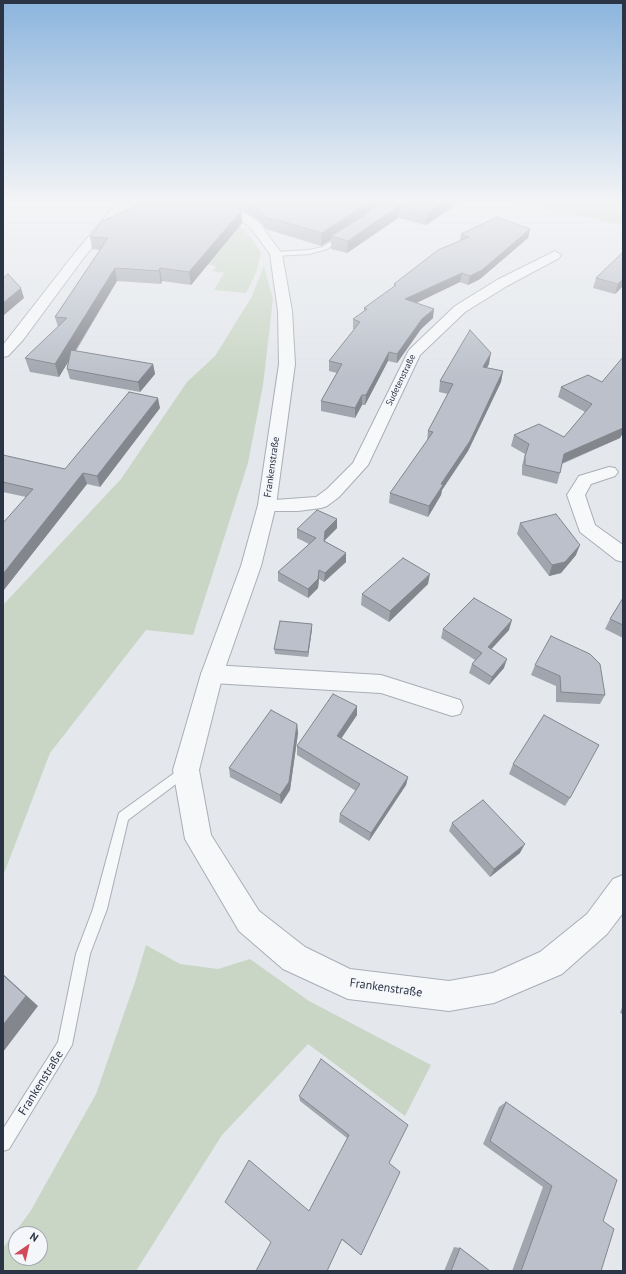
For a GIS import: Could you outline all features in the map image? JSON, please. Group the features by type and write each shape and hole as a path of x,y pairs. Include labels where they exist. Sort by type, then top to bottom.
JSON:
{"street":[{"path":"3,353 18,337 78,259"},
{"name":"Frankenstraße","path":"277,259 285,311 287,364 267,505 251,566 212,674 186,770 198,839 249,921 294,958 348,984 449,996 494,988 551,963 597,924 623,889"},
{"name":"Sudetenstraße","path":"267,505 298,505 321,502 333,493 360,465 414,352 460,309 502,283 547,259"},
{"path":"609,472 585,480 576,495 587,528 623,555"},
{"path":"212,674 381,684 452,707"}],"lane":[{"name":"Frankenstraße","path":"3,1144 65,1045 83,954 100,909 123,817 186,770"}],"green space":[{"path":"194,259 259,259 256,273 246,293 214,290 224,273 212,271 216,266 202,264"},
{"path":"264,266 273,299 263,385 248,463 193,635 146,630 50,753 3,876 3,605 121,479 187,382 215,356 251,298"},
{"path":"146,945 180,964 218,969 250,959 309,1001 431,1065 405,1116 308,1044 222,1135 136,1271 3,1271 3,1248 8,1241 8,1266 48,1266 48,1226 20,1226 30,1212 96,1094 135,982"}],"building":[{"path":"94,259 200,259 189,272 160,268 159,271 115,268 55,364 25,358 67,318 55,317"},
{"path":"426,259 494,259 482,270 470,276 462,273 405,299 434,309 422,319 397,354 389,352 366,395 362,395 355,408 321,401 342,364 329,361 360,322 353,319 367,309 364,308 396,285 394,284"},
{"path":"615,259 623,259 623,279 618,284 596,278"},
{"path":"8,274 21,288 3,303 3,278"},
{"path":"470,330 491,353 483,367 503,371 470,441 441,484 443,485 429,506 390,493 433,432 428,431 453,384 440,381"},
{"path":"71,350 153,364 138,382 67,369"},
{"path":"623,357 623,428 564,454 560,473 525,465 525,456 529,444 514,435 539,424 564,437 592,404 561,387 588,375 602,382"},
{"path":"129,392 158,398 97,476 83,473 3,574 3,523 33,489 3,482 3,455 65,469"},
{"path":"317,510 337,519 325,531 324,541 346,553 325,573 319,570 318,579 308,589 278,572 316,538 297,529"},
{"path":"556,514 580,545 565,562 552,565 520,523"},
{"path":"403,558 430,574 390,611 362,594"},
{"path":"474,598 512,620 488,647 507,659 492,677 472,664 482,653 443,629"},
{"path":"623,598 623,625 610,619"},
{"path":"280,621 312,624 308,652 274,649"},
{"path":"551,636 590,654 600,664 605,695 561,692 560,676 535,665"},
{"path":"333,694 357,706 337,736 408,777 371,833 340,814 360,784 297,746"},
{"path":"271,710 297,724 289,782 280,795 229,768"},
{"path":"544,715 599,745 570,798 513,764"},
{"path":"483,800 525,844 494,869 452,823"},
{"path":"3,975 26,996 3,1025"},
{"path":"321,1059 408,1125 389,1163 400,1172 361,1255 342,1239 327,1271 256,1271 271,1242 225,1202 249,1160 309,1211 349,1135 299,1096"},
{"path":"506,1102 617,1180 603,1221 614,1229 601,1271 521,1271 552,1186 490,1141"},
{"path":"460,1248 490,1271 451,1271"}]}
